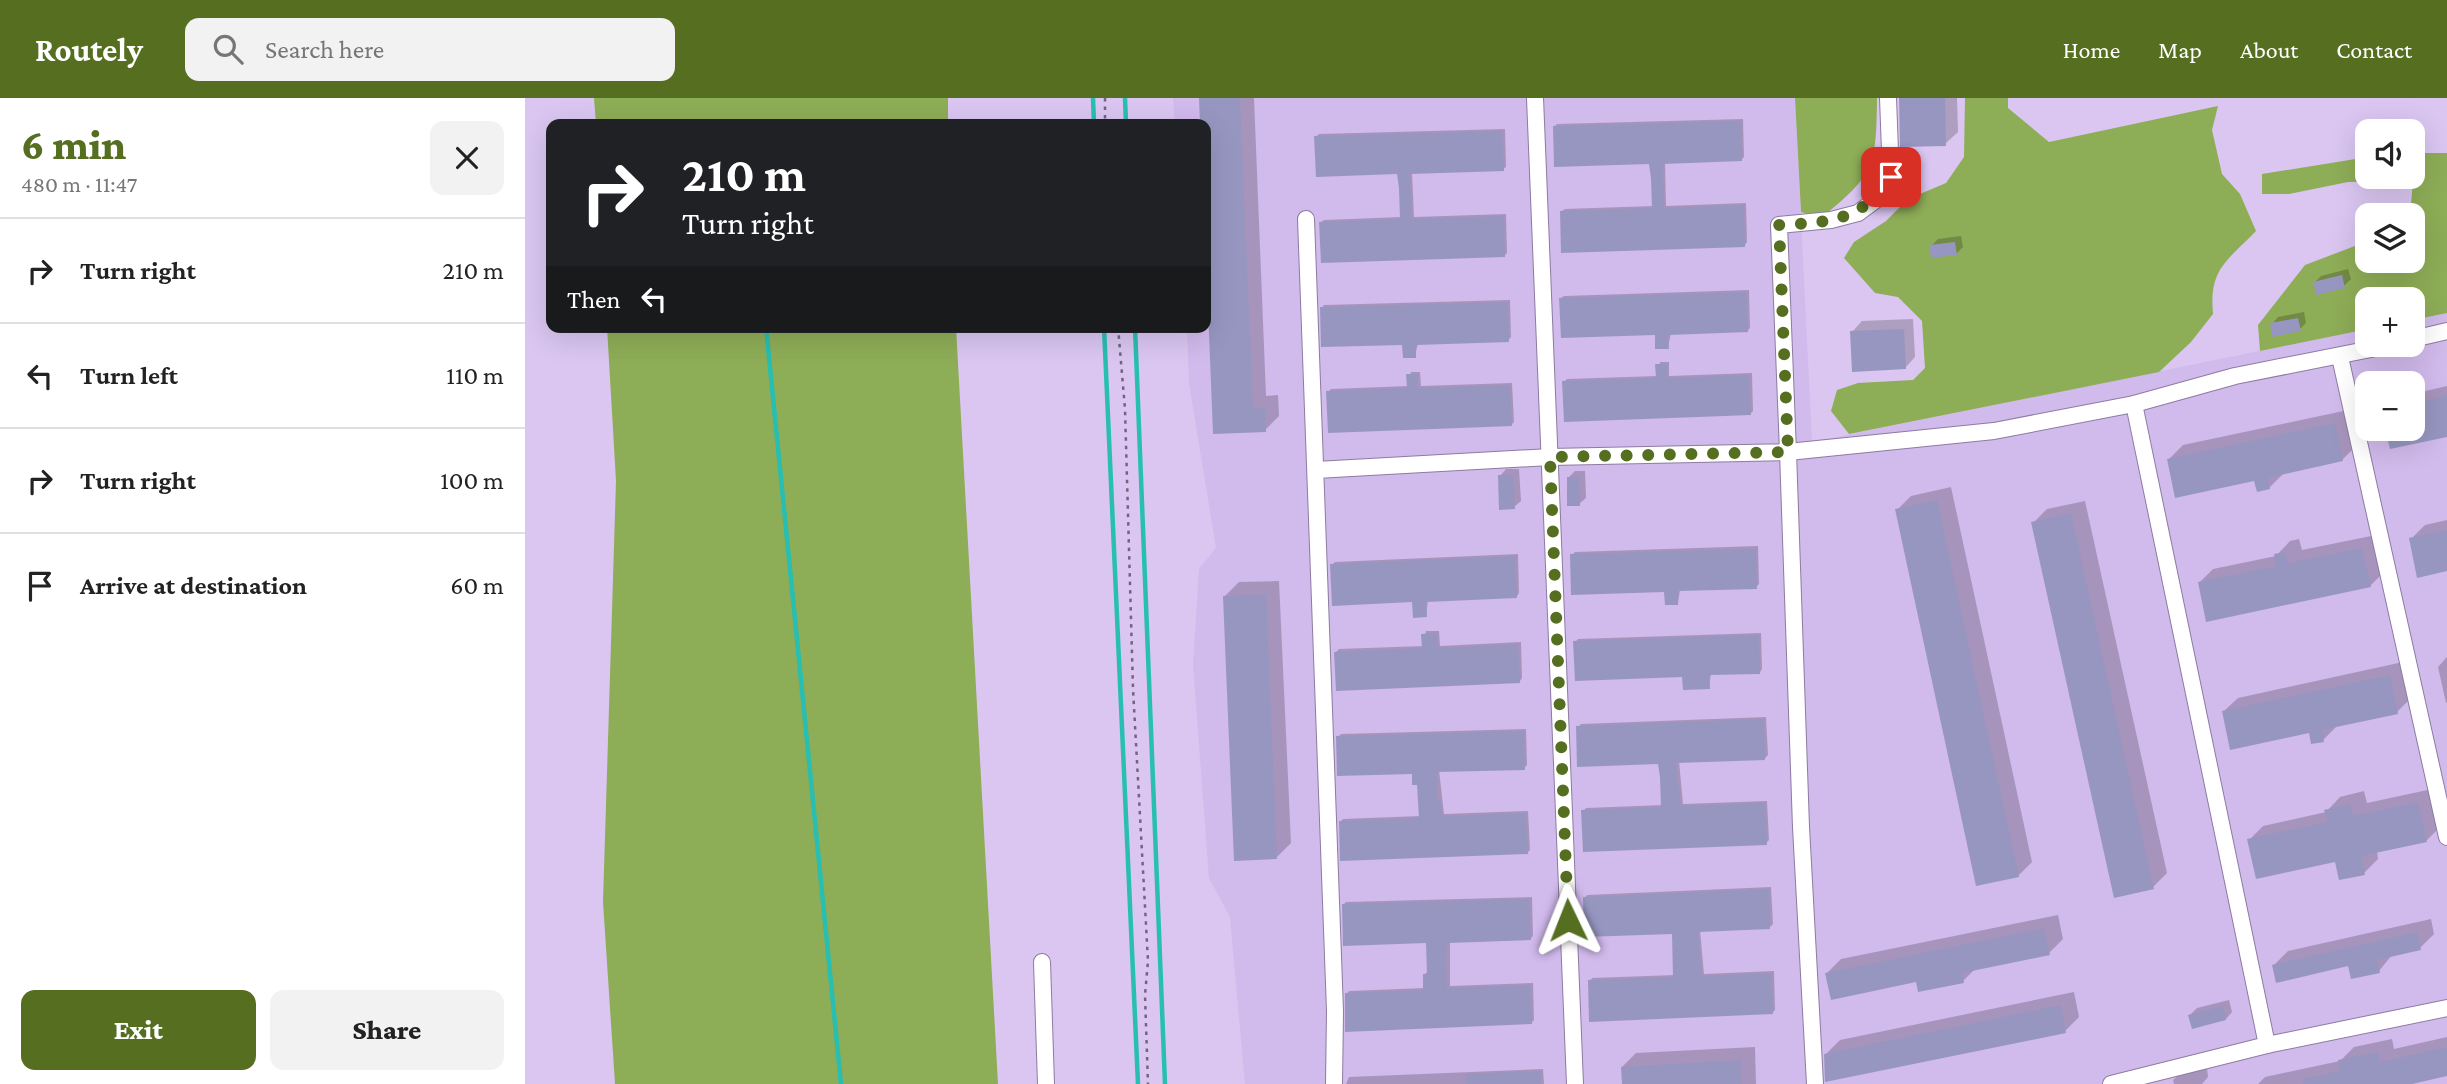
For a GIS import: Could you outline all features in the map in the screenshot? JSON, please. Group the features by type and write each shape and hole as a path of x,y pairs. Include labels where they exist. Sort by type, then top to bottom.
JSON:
{"lane":[{"path":"1535,98 1575,1084"},
{"path":"1815,1084 1801,827 1779,225 1832,220 1858,213 1877,199 1891,177 1888,98"},
{"path":"1306,219 1335,1011 1334,1084"},
{"path":"2425,337 2447,331"},
{"path":"1316,470 1550,457 1788,452 1994,431 2134,404 2235,376 2355,353"},
{"path":"2340,357 2447,837"},
{"path":"2134,404 2267,1045"},
{"path":"1042,962 1046,1084"},
{"path":"2111,1084 2267,1045 2447,1008"}],"path":[{"path":"1105,98 1105,119"},
{"path":"1119,333 1125,409 1133,689 1148,961 1145,995 1148,1084"}],"shaded area":[{"path":"1173,98 1795,98 1812,442 2355,332 2355,357 2425,357 2425,318 2447,313 2447,1084 1245,1084 1230,917 1209,878 1193,665 1199,569 1216,548 1189,383 1187,333 1211,333 1211,119 1175,119"}],"green space":[{"path":"594,98 948,98 948,119 596,119"},
{"path":"1795,98 1877,98 1875,142 1868,169 1852,191 1821,218 1801,212"},
{"path":"1965,98 2008,98 2008,108 2049,142 2218,106 2212,130 2222,174 2240,194 2256,231 2228,259 2217,276 2212,299 2213,314 2191,342 2159,372 1849,434 1831,411 1837,390 1858,383 1913,380 1925,368 1922,321 1898,297 1875,293 1844,258 1854,242 1886,221 1908,199 1946,183 1964,157"},
{"path":"2425,153 2447,153 2447,313 2425,318 2425,287 2355,287 2355,332 2260,351 2258,325 2305,265 2355,246 2355,273 2425,273 2425,203 2411,203 2412,189 2425,189"},
{"path":"2355,159 2355,182 2289,194 2262,194 2262,174"},
{"path":"607,333 956,333 998,1084 615,1084 603,902 616,481"}],"building":[{"path":"1199,98 1240,98 1253,409 1265,408 1266,432 1213,434 1209,333 1211,119 1200,119"},
{"path":"1899,98 1945,98 1946,146 1900,147"},
{"path":"1741,121 1742,161 1663,164 1664,208 1744,205 1745,247 1561,253 1560,211 1652,208 1651,178 1649,164 1554,167 1553,126"},
{"path":"1502,131 1504,171 1410,174 1412,219 1504,216 1505,257 1321,263 1319,222 1400,219 1399,188 1397,174 1316,177 1314,136"},
{"path":"1955,242 1957,255 1931,258 1929,245"},
{"path":"2342,275 2345,288 2316,295 2313,282"},
{"path":"1746,292 1748,332 1668,335 1669,349 1655,349 1655,335 1561,338 1559,298"},
{"path":"1508,302 1509,342 1416,345 1416,358 1403,358 1402,345 1321,347 1320,307"},
{"path":"2298,318 2301,331 2272,337 2270,323"},
{"path":"1904,329 1906,369 1852,372 1850,331"},
{"path":"1655,364 1667,364 1667,378 1749,375 1751,415 1564,422 1562,381 1656,378"},
{"path":"1406,374 1418,374 1418,388 1510,385 1512,426 1328,433 1326,391 1407,388"},
{"path":"2447,396 2447,437 2390,449 2388,441 2425,441 2425,401"},
{"path":"2335,423 2343,461 2267,478 2270,489 2257,492 2254,481 2175,498 2167,459"},
{"path":"1498,475 1513,475 1515,509 1499,510"},
{"path":"1567,477 1579,477 1580,506 1567,506"},
{"path":"1937,500 2019,877 1976,886 1895,509"},
{"path":"2071,513 2154,889 2114,898 2031,522"},
{"path":"2447,530 2447,571 2417,578 2409,538"},
{"path":"2362,548 2371,587 2206,622 2198,582 2276,566 2274,554 2285,552 2288,563"},
{"path":"1756,549 1757,589 1678,591 1678,605 1665,605 1664,592 1571,595 1570,554"},
{"path":"1515,556 1517,598 1426,602 1427,617 1413,618 1412,602 1332,606 1330,564"},
{"path":"1266,594 1277,859 1234,861 1223,596"},
{"path":"1437,633 1438,648 1518,644 1520,683 1336,691 1334,652 1422,648 1421,634"},
{"path":"1759,635 1760,674 1709,675 1710,689 1683,690 1682,677 1575,681 1573,641"},
{"path":"2390,675 2398,714 2322,730 2324,742 2311,744 2309,733 2230,750 2222,711"},
{"path":"1764,719 1765,760 1676,763 1681,806 1765,803 1767,845 1583,852 1581,810 1661,807 1660,777 1658,764 1577,767 1576,726"},
{"path":"1524,731 1525,770 1437,772 1438,802 1441,802 1442,816 1526,813 1528,854 1340,861 1339,821 1419,818 1417,785 1412,785 1412,774 1337,776 1336,736"},
{"path":"2418,802 2427,842 2361,856 2365,875 2339,880 2335,862 2256,879 2247,839 2327,822 2324,810 2350,804 2353,816"},
{"path":"1769,889 1770,929 1698,932 1702,976 1772,973 1773,1014 1589,1022 1588,980 1673,977 1672,934 1584,937 1583,897"},
{"path":"1529,899 1531,940 1448,943 1446,956 1447,988 1530,985 1532,1024 1345,1032 1345,993 1423,990 1423,974 1427,974 1426,943 1343,946 1342,904"},
{"path":"2044,928 2050,955 1962,973 1964,983 1918,992 1916,982 1831,1000 1825,973"},
{"path":"2417,932 2421,950 2377,960 2380,973 2351,979 2348,966 2276,983 2272,965"},
{"path":"2061,1005 2066,1033 1825,1082 1824,1054"},
{"path":"2223,1006 2226,1020 2192,1029 2188,1015"},
{"path":"2447,1047 2447,1076 2412,1084 2303,1084 2302,1079 2340,1071 2338,1060 2378,1052 2380,1062"},
{"path":"1741,1060 1742,1084 1622,1084 1621,1067"},
{"path":"1541,1071 1541,1084 1466,1084 1465,1074"}],"waterway":[{"path":"1093,98 1094,119"},
{"path":"1125,98 1126,119"},
{"path":"767,333 841,1084"},
{"path":"1104,333 1138,1084"},
{"path":"1135,333 1165,1084"}],"route":[{"path":"1568,920 1550,457 1788,452 1779,225 1832,220 1858,213 1877,199 1891,177"}]}
